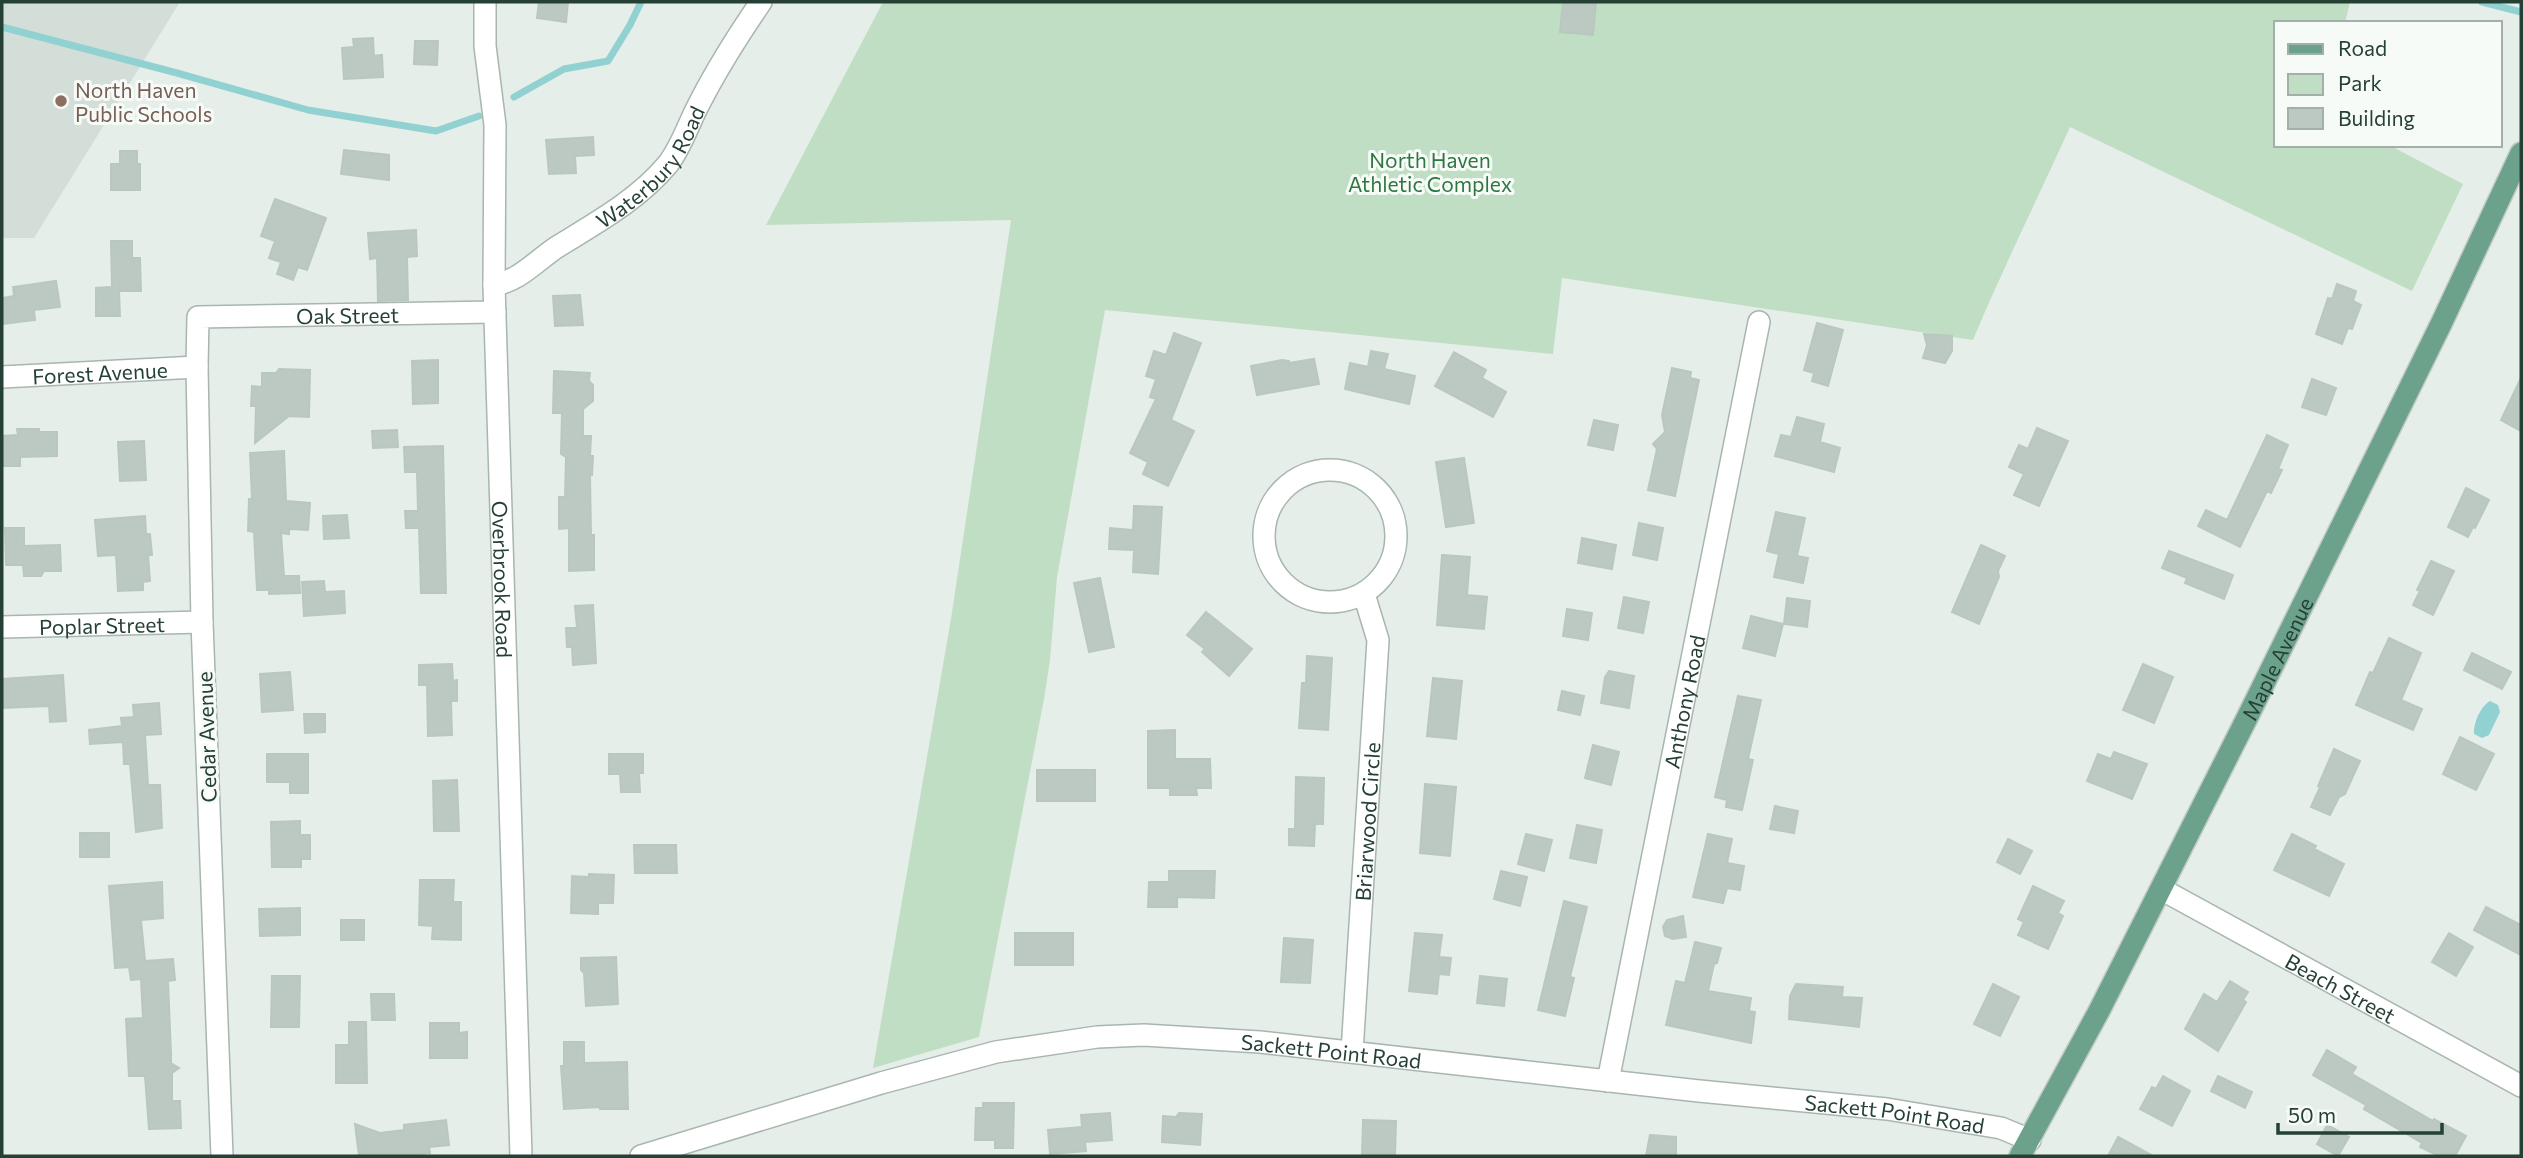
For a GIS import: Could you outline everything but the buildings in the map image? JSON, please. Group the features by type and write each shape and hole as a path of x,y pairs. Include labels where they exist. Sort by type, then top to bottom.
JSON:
{"main road":[{"name":"Maple Avenue","path":"2025,1148 2161,889 2364,480 2521,153"}],"street":[{"name":"Overbrook Road","path":"485,2 485,46 495,125 494,285 521,1156"},
{"name":"Waterbury Road","path":"494,285 506,284 611,213 644,187 669,162 719,65 761,2"},
{"name":"Oak Street","path":"198,317 495,312"},
{"name":"Cedar Avenue","path":"198,317 202,622 222,1156"},
{"name":"Anthony Road","path":"1608,1081 1759,322"},
{"name":"Forest Avenue","path":"2,377 197,368"},
{"path":"1331,469 1352,474 1371,483 1385,499 1394,518 1396,539 1392,560 1382,578 1364,594 1345,601 1322,602 1300,596 1282,582 1269,563 1263,541 1265,518 1275,497 1292,481 1310,472 1331,469"},
{"name":"Briarwood Circle","path":"1352,1052 1378,640 1364,594"},
{"name":"Poplar Street","path":"2,627 202,622"},
{"name":"Beach Street","path":"2161,889 2521,1086"},
{"name":"Sackett Point Road","path":"642,1156 881,1083 996,1052 1097,1037 1144,1035 1213,1037 1887,1109 2001,1128 2025,1148"}],"shaded area":[{"name":"North Haven Public Schools","path":"2,2 180,2 34,238 2,238"}],"green space":[{"name":"North Haven Athletic Complex","path":"883,2 2350,2 2345,21 2274,21 2274,147 2393,147 2463,184 2412,291 2070,127 1973,340 1562,278 1553,354 1105,310 1057,577 1044,699 979,1037 873,1068 951,619 1011,220 766,225"}],"water":[{"path":"2490,701 2498,705 2500,712 2489,735 2482,738 2474,734 2476,720"}],"waterway":[{"path":"514,97 564,69 608,61 641,2"},
{"path":"2482,2 2521,12"},
{"path":"2,27 308,110 436,131 479,116"}],"place":[{"name":"North Haven Public Schools","path":"61,101"}]}
